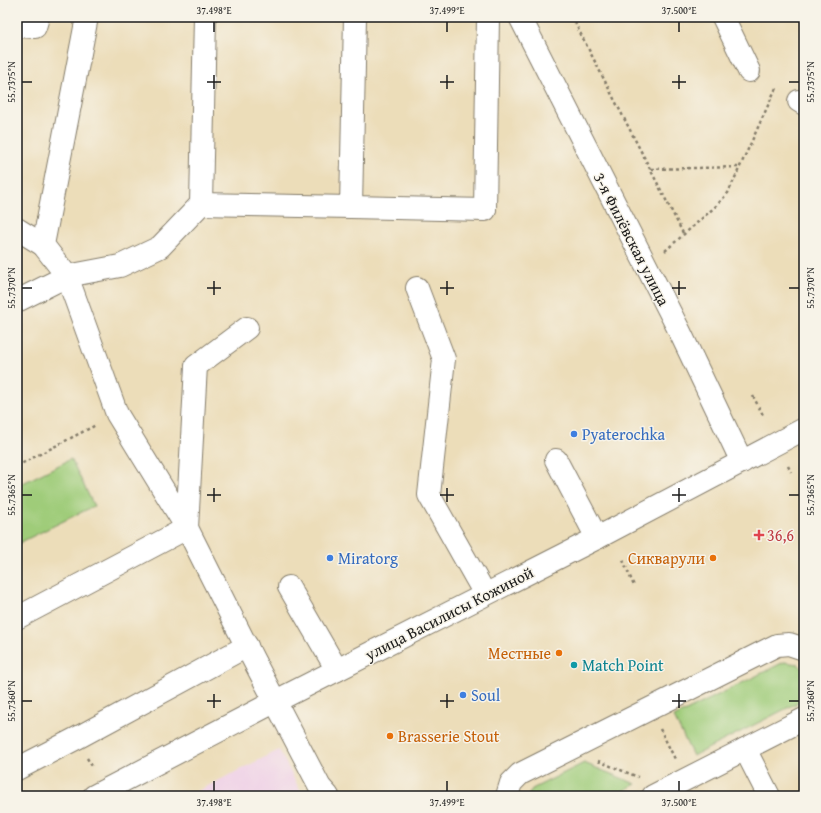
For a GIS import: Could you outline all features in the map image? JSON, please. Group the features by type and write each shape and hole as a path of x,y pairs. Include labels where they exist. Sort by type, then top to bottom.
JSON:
{"street":[{"path":"17,26 35,27 38,17"},
{"path":"42,245 87,17"},
{"path":"17,301 67,276 120,266 160,247 201,204 205,17"},
{"path":"351,207 356,17"},
{"path":"201,204 484,210 488,17"},
{"name":"3-я Филёвская улица","path":"520,17 680,332 742,462"},
{"path":"723,17 749,71"},
{"path":"17,229 42,245 67,276 118,414 187,528 324,793"},
{"path":"417,288 444,359 429,494 484,594"},
{"path":"187,528 196,366 247,328"},
{"name":"улица Василисы Кожиной","path":"94,796 484,594 597,538 804,429"},
{"path":"556,460 597,538"},
{"path":"17,618 187,528"},
{"path":"290,587 337,670"},
{"path":"507,796 511,783 520,774 777,645 795,645 804,649"},
{"path":"17,769 247,646"},
{"path":"668,788 804,719"},
{"path":"745,749 769,796"}],"path":[{"path":"572,17 684,235"},
{"path":"749,71 801,102"},
{"path":"646,267 684,235 728,193 776,88"},
{"path":"650,169 740,167"},
{"path":"753,396 764,417"},
{"path":"17,466 118,414"},
{"path":"788,466 791,472"},
{"path":"623,560 634,586"},
{"path":"650,709 668,788"},
{"path":"570,750 668,788"}],"shaded area":[{"path":"279,750 303,796 188,796"}],"green space":[{"path":"71,459 94,506 17,544 17,486"},
{"path":"784,662 798,664 804,670 803,700 693,756 674,717"},
{"path":"584,763 636,784 613,796 528,796 532,789"}],"place":[{"name":"Pyaterochka","path":"574,434"},
{"name":"36,6","path":"759,535"},
{"name":"Miratorg","path":"330,558"},
{"name":"Сикварули","path":"713,558"},
{"name":"Местные","path":"559,653"},
{"name":"Match Point","path":"574,665"},
{"name":"Soul","path":"463,695"},
{"name":"Brasserie Stout","path":"390,736"}]}
